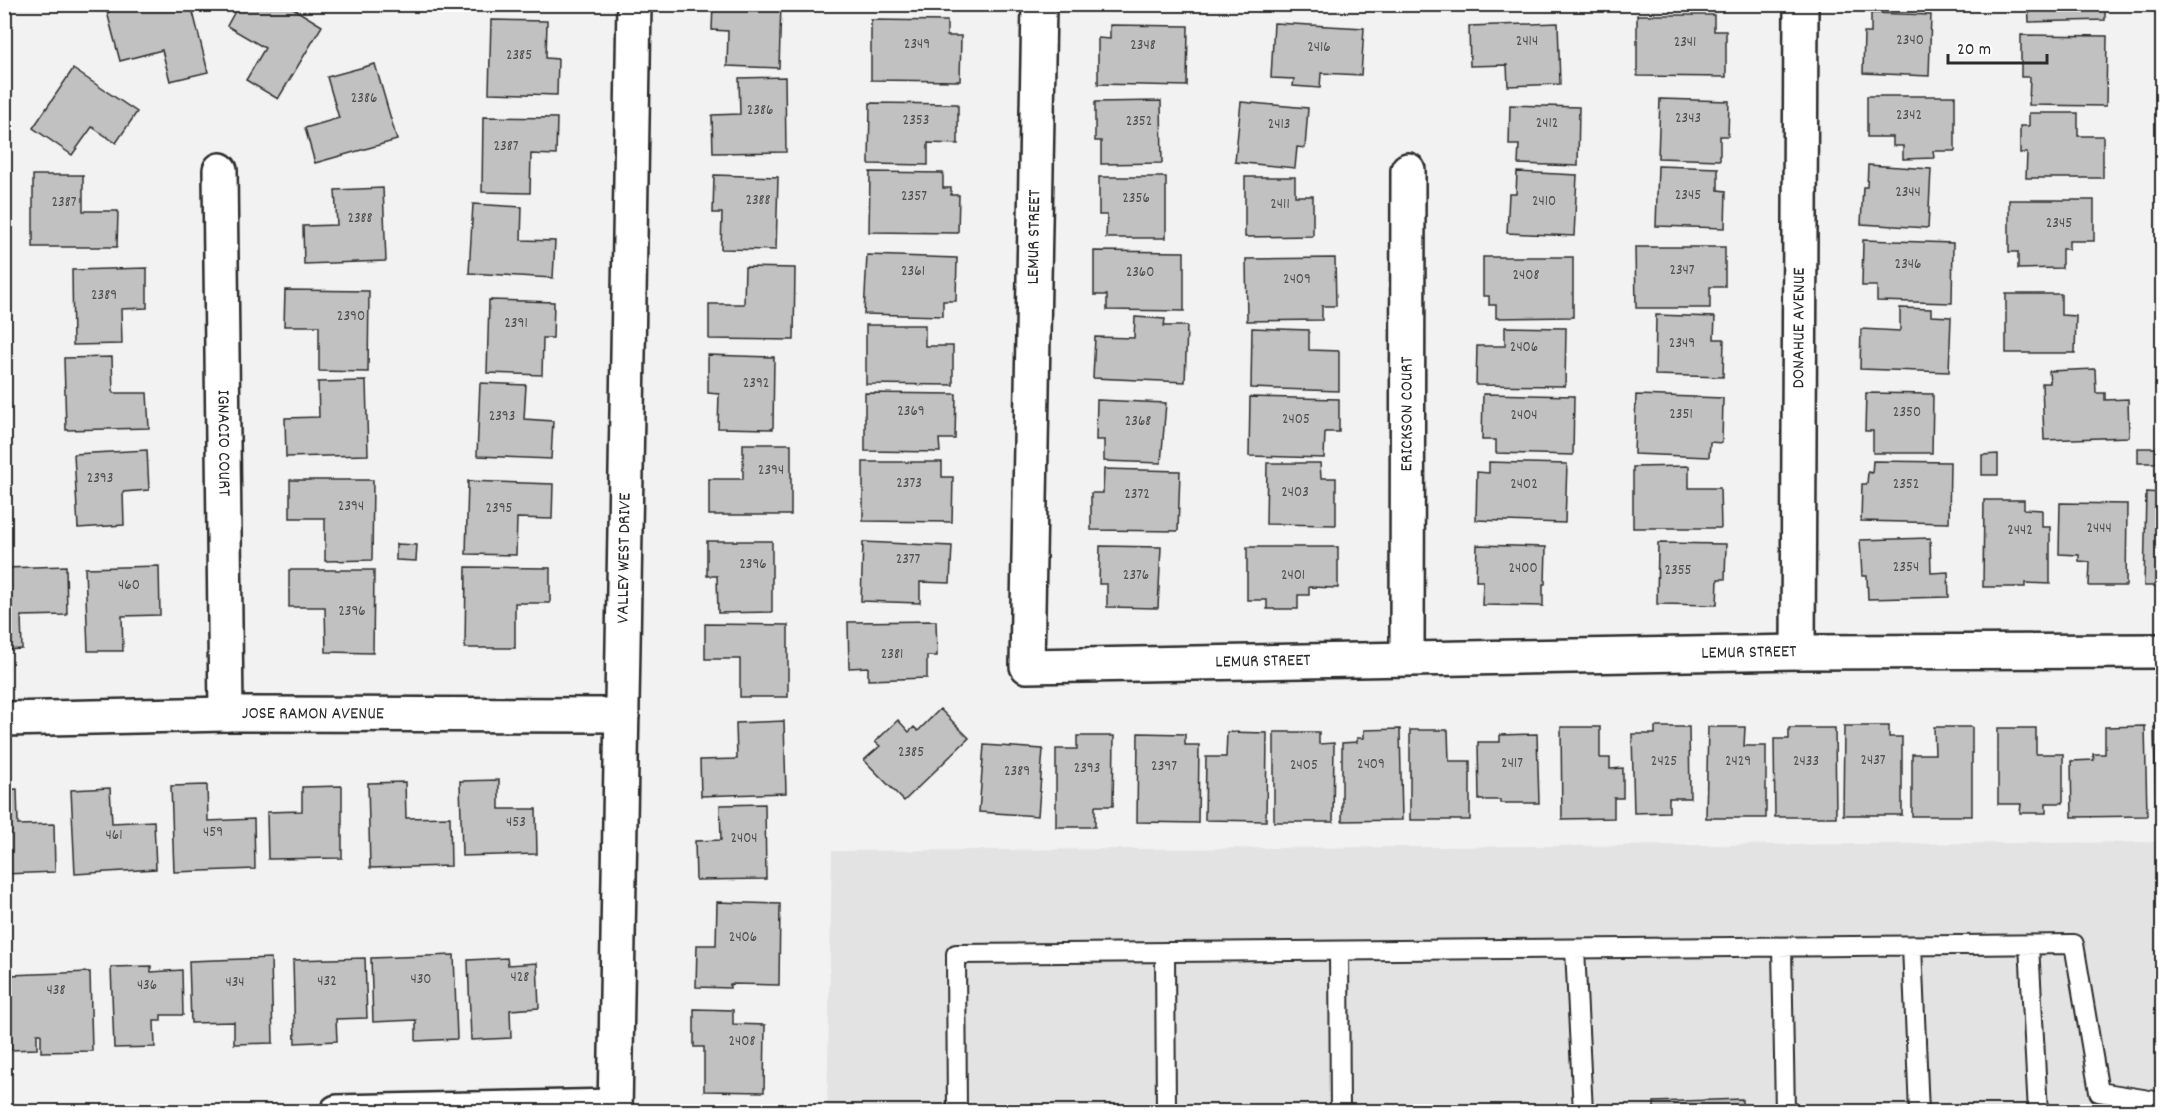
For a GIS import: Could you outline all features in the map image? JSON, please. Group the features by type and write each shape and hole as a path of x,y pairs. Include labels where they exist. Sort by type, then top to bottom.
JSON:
{"street":[{"name":"VALLEY WEST DRIVE","path":"615,1108 634,4"},
{"name":"LEMUR STREET","path":"1039,4 1027,666 1798,652 2163,651"},
{"name":"DONAHUE AVENUE","path":"1798,652 1801,4"},
{"name":"IGNACIO COURT","path":"220,170 226,714"},
{"name":"ERICKSON COURT","path":"1407,658 1408,170"},
{"name":"JOSE RAMON AVENUE","path":"4,719 226,714 622,715"},
{"path":"337,1112 615,1108"}],"lane":[{"path":"957,1112 956,954 2074,944 2099,1092 2163,1102"},
{"path":"2029,945 2038,1112"},
{"path":"1912,946 1919,1112"},
{"path":"1782,947 1785,1112"},
{"path":"1575,949 1583,1112"},
{"path":"1339,951 1340,1112"},
{"path":"1165,952 1166,1112"}],"shaded area":[{"path":"2162,842 2162,1111 827,1112 832,851"}],"building":[{"path":"136,4 191,4 208,72 170,81 162,50 120,61 107,12"},
{"path":"239,4 286,4 322,26 278,99 246,80 265,48 227,26"},
{"path":"713,4 781,4 779,68 727,66 728,31 712,30"},
{"path":"871,4 947,4 947,10 871,9"},
{"path":"1126,4 1187,4 1187,8 1126,7"},
{"path":"2028,4 2105,4 2105,20 2029,22"},
{"path":"1871,13 1931,15 1929,76 1863,73 1864,33 1871,33"},
{"path":"1637,15 1714,15 1714,31 1726,31 1726,77 1637,76"},
{"path":"491,20 547,21 546,58 558,59 557,95 489,93"},
{"path":"871,20 947,21 947,36 961,36 960,81 871,80"},
{"path":"1274,23 1364,28 1361,75 1321,73 1320,88 1293,86 1294,79 1271,78"},
{"path":"1558,23 1560,84 1508,86 1507,65 1470,66 1469,26"},
{"path":"1110,25 1188,26 1187,86 1098,84 1098,38 1110,39"},
{"path":"2021,35 2107,36 2106,106 2029,105 2030,77 2021,77"},
{"path":"375,64 397,140 315,163 305,128 339,118 327,77"},
{"path":"73,69 137,112 116,143 92,127 72,155 33,128"},
{"path":"785,77 786,152 713,153 712,115 740,114 739,78"},
{"path":"1867,96 1955,96 1955,151 1933,151 1934,158 1903,159 1903,146 1893,146 1893,137 1867,137"},
{"path":"1660,99 1729,101 1728,136 1720,136 1720,160 1658,158"},
{"path":"1161,101 1162,163 1101,164 1101,141 1095,141 1095,102"},
{"path":"1241,102 1308,108 1305,148 1297,147 1295,168 1235,162"},
{"path":"870,103 958,104 958,144 928,143 928,165 869,164"},
{"path":"1510,105 1579,107 1578,166 1518,164 1519,145 1509,145"},
{"path":"2029,113 2078,113 2078,136 2103,136 2103,178 2026,178 2027,153 2020,153 2020,126 2029,126"},
{"path":"483,117 557,118 556,155 531,154 530,193 482,192"},
{"path":"1868,165 1931,169 1928,228 1861,224 1863,187 1867,187"},
{"path":"1658,166 1718,168 1718,190 1726,191 1725,228 1656,226"},
{"path":"870,172 943,173 943,188 951,188 951,195 959,195 958,233 869,232"},
{"path":"1517,172 1577,175 1574,236 1507,233 1509,194 1516,194"},
{"path":"33,175 83,175 83,211 118,211 117,247 33,247"},
{"path":"714,175 778,177 776,250 721,249 722,213 713,213"},
{"path":"1099,177 1166,177 1166,238 1106,238 1107,215 1099,215"},
{"path":"1245,177 1295,177 1295,196 1313,196 1313,236 1245,237"},
{"path":"383,188 386,261 304,264 303,226 337,225 335,190"},
{"path":"2009,200 2094,200 2094,241 2069,241 2069,249 2062,249 2062,268 2018,269 2018,252 2009,252"},
{"path":"473,204 522,207 521,240 555,241 553,278 469,273"},
{"path":"1863,240 1953,243 1952,303 1877,301 1877,286 1862,286"},
{"path":"1635,247 1725,247 1725,287 1710,287 1710,308 1636,308"},
{"path":"1094,251 1184,252 1184,311 1107,310 1107,295 1094,295"},
{"path":"867,255 957,258 956,301 943,301 943,316 864,314"},
{"path":"1483,257 1573,257 1573,317 1496,318 1496,305 1489,305 1489,296 1483,296"},
{"path":"1335,258 1336,306 1322,306 1322,320 1247,321 1246,259"},
{"path":"745,267 795,268 794,340 709,339 709,304 744,304"},
{"path":"147,268 147,308 121,309 122,344 73,345 72,270"},
{"path":"285,290 369,291 368,372 319,371 319,326 284,326"},
{"path":"2006,294 2061,294 2061,315 2076,316 2075,353 2006,353"},
{"path":"489,300 554,302 553,338 543,338 542,375 487,373"},
{"path":"1900,308 1931,309 1931,316 1951,317 1949,372 1860,369 1861,329 1900,331"},
{"path":"1656,315 1715,317 1714,339 1724,339 1723,377 1655,375"},
{"path":"1135,317 1165,319 1164,326 1187,326 1185,382 1093,378 1095,337 1134,338"},
{"path":"866,325 925,325 925,346 953,346 953,385 866,384"},
{"path":"1505,327 1566,328 1565,386 1476,385 1477,346 1505,346"},
{"path":"1252,328 1309,330 1309,350 1339,351 1339,391 1251,388"},
{"path":"708,355 774,357 773,429 718,428 719,394 708,393"},
{"path":"112,357 113,393 147,393 149,428 66,430 64,358"},
{"path":"2095,369 2096,393 2105,393 2105,400 2128,399 2129,437 2044,440 2042,383 2050,383 2049,371"},
{"path":"366,381 368,455 286,457 285,418 319,417 318,382"},
{"path":"480,383 526,385 524,419 553,421 551,459 477,456"},
{"path":"865,393 956,394 955,439 939,439 940,452 865,451"},
{"path":"1866,393 1933,394 1932,453 1873,453 1873,431 1865,431"},
{"path":"1483,394 1574,396 1573,455 1496,453 1496,440 1482,440"},
{"path":"1636,395 1723,398 1722,443 1710,442 1709,457 1634,454"},
{"path":"1250,397 1339,399 1339,432 1325,432 1324,458 1249,456"},
{"path":"1097,400 1166,403 1161,463 1104,461 1104,440 1096,440"},
{"path":"743,444 791,444 791,515 709,515 709,479 743,479"},
{"path":"2138,448 2157,448 2157,463 2138,463"},
{"path":"147,450 149,490 123,492 124,525 78,528 74,454"},
{"path":"1998,454 1998,475 1982,475 1982,455"},
{"path":"1873,461 1950,462 1949,523 1861,521 1862,484 1867,484 1868,472 1872,473"},
{"path":"863,462 942,462 942,477 953,477 952,522 863,521"},
{"path":"1489,462 1567,464 1565,523 1476,520 1477,472 1489,473"},
{"path":"1267,463 1320,463 1321,478 1336,478 1336,525 1266,524"},
{"path":"1689,466 1689,488 1720,488 1721,528 1633,528 1633,467"},
{"path":"1104,469 1180,471 1178,531 1091,530 1091,493 1103,493"},
{"path":"290,480 373,480 372,560 325,561 325,518 290,518"},
{"path":"468,481 553,484 552,519 517,518 516,555 466,554"},
{"path":"2146,492 2162,493 2162,586 2144,586"},
{"path":"1984,500 2024,500 2024,509 2042,510 2042,527 2050,527 2050,584 2025,583 2025,587 1983,587"},
{"path":"2060,503 2127,504 2126,586 2089,586 2090,562 2079,561 2079,555 2059,554"},
{"path":"1930,538 1931,573 1948,572 1949,597 1868,599 1867,576 1862,576 1860,540"},
{"path":"707,541 772,541 772,612 718,613 717,576 707,576"},
{"path":"863,542 952,546 950,583 920,582 920,603 861,601"},
{"path":"1658,543 1726,544 1725,579 1718,579 1717,605 1657,604"},
{"path":"396,544 417,545 416,561 396,560"},
{"path":"1477,545 1546,547 1543,606 1482,605 1483,581 1476,581"},
{"path":"1100,546 1161,547 1158,608 1107,607 1107,584 1099,584"},
{"path":"1247,547 1338,547 1338,588 1309,587 1309,595 1298,595 1298,609 1267,609 1267,600 1247,600"},
{"path":"66,566 67,615 21,616 22,649 4,650 4,568"},
{"path":"159,566 160,615 122,616 123,651 88,651 85,568"},
{"path":"466,567 550,568 550,603 515,603 515,648 465,648"},
{"path":"289,570 374,570 373,653 326,652 325,607 289,607"},
{"path":"936,621 937,656 927,656 927,678 868,680 868,667 849,668 848,622"},
{"path":"705,624 788,625 788,697 740,697 740,659 705,659"},
{"path":"940,709 969,738 904,801 864,760 880,746 875,742 898,720 909,732 914,727 918,731"},
{"path":"784,721 786,793 701,796 700,760 737,759 736,723"},
{"path":"1844,726 1889,726 1889,737 1902,737 1902,815 1843,815"},
{"path":"2145,726 2147,816 2072,817 2071,761 2094,760 2093,754 2105,754 2105,727"},
{"path":"2162,726 2162,816 2156,816 2154,727"},
{"path":"1561,727 1600,727 1600,758 1610,758 1610,769 1623,768 1623,798 1614,798 1614,818 1562,819"},
{"path":"1655,727 1689,727 1690,798 1669,798 1669,812 1634,813 1632,734 1655,734"},
{"path":"1708,727 1745,727 1744,746 1766,746 1766,818 1706,818"},
{"path":"1934,727 1972,727 1972,816 1912,816 1912,754 1935,754"},
{"path":"1789,728 1835,728 1836,817 1775,817 1774,739 1789,739"},
{"path":"1998,728 2036,728 2036,754 2063,754 2063,803 2046,803 2046,813 2020,813 2021,804 1998,804"},
{"path":"1400,729 1402,820 1342,821 1342,743 1357,742 1357,738 1364,738 1364,730"},
{"path":"1410,730 1448,730 1449,761 1470,761 1470,820 1410,820"},
{"path":"1227,732 1267,733 1266,821 1205,820 1206,757 1226,757"},
{"path":"1274,732 1319,732 1319,744 1334,743 1333,822 1274,822"},
{"path":"1138,733 1185,734 1185,745 1199,745 1198,823 1137,822"},
{"path":"1537,734 1539,803 1500,803 1500,800 1479,800 1478,742 1500,742 1500,735"},
{"path":"1077,736 1114,736 1113,806 1095,806 1095,827 1056,827 1056,749 1077,749"},
{"path":"984,745 1043,749 1038,816 979,812"},
{"path":"499,780 499,809 536,809 537,854 462,856 460,781"},
{"path":"405,782 406,818 450,817 451,866 370,868 368,783"},
{"path":"207,785 208,821 254,819 255,869 174,872 171,786"},
{"path":"342,786 342,858 268,859 267,812 302,811 302,787"},
{"path":"110,788 112,823 154,821 156,869 75,874 71,790"},
{"path":"17,789 18,825 54,824 55,872 4,874 4,790"},
{"path":"765,804 766,879 696,880 695,841 721,840 720,805"},
{"path":"717,902 780,904 779,985 730,984 730,988 696,987 697,945 716,945"},
{"path":"454,955 457,1039 416,1041 416,1020 373,1022 371,958"},
{"path":"271,958 273,1043 234,1044 234,1022 191,1023 189,961"},
{"path":"365,958 367,1018 336,1019 337,1041 295,1043 293,960"},
{"path":"507,958 508,965 537,963 539,1008 510,1010 511,1038 471,1040 468,960"},
{"path":"151,966 151,972 182,970 183,1015 161,1015 161,1021 154,1021 155,1047 114,1048 111,967"},
{"path":"90,972 92,1051 41,1052 41,1034 37,1034 37,1049 11,1050 9,975"},
{"path":"694,1009 733,1010 733,1024 765,1025 764,1092 704,1091 704,1047 694,1047"},
{"path":"1742,1099 1742,1112 1654,1112 1654,1102"}]}
